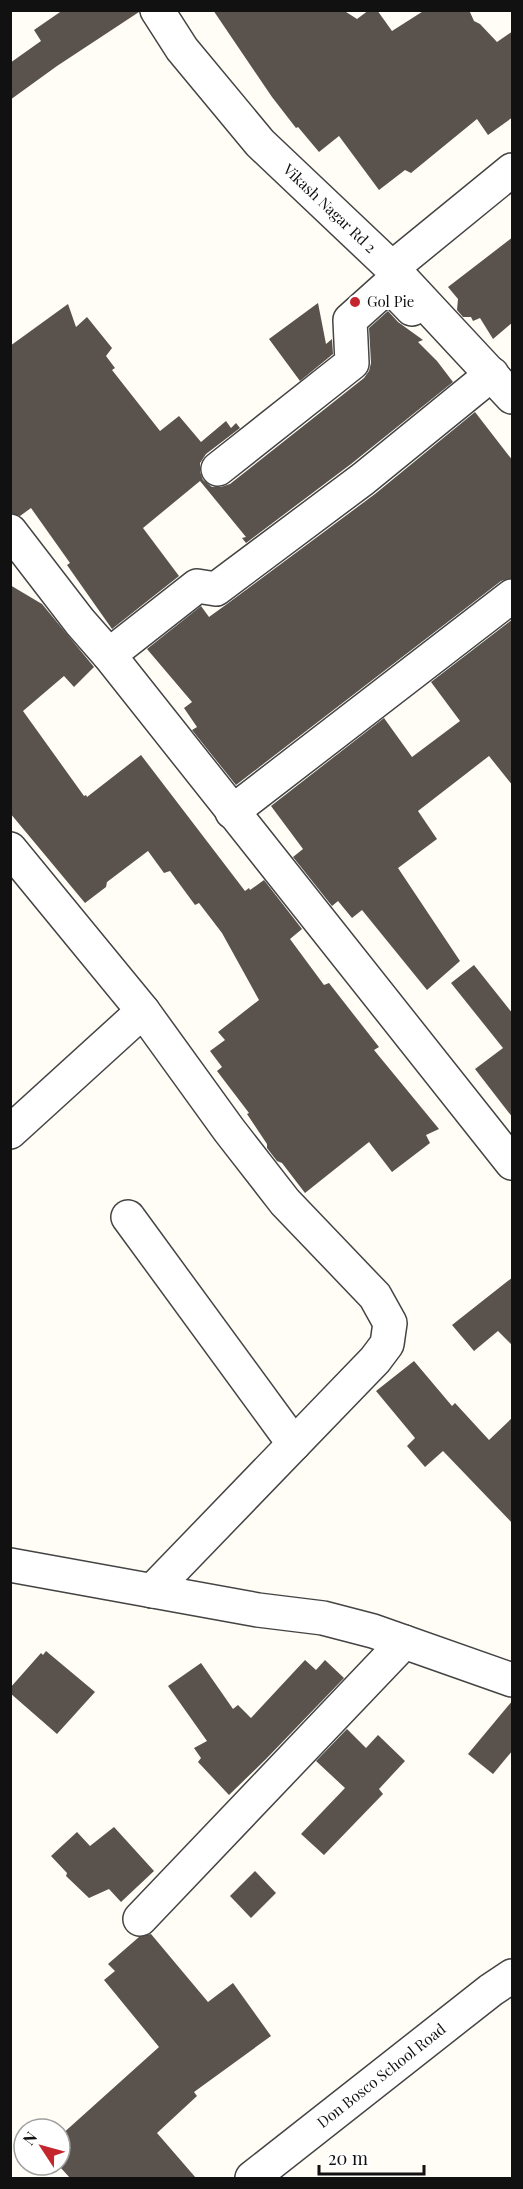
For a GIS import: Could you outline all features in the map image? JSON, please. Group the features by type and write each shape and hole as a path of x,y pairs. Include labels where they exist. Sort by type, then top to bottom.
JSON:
{"street":[{"name":"Vikash Nagar Rd 2","path":"157,10 182,49 260,143 392,268 502,385"},
{"path":"392,268 513,170"},
{"path":"218,470 352,363 350,320 389,285 411,310 422,299"},
{"path":"109,655 197,586 216,589 363,479 502,385"},
{"path":"10,531 80,622 109,655 513,1163"},
{"path":"232,812 513,596"},
{"path":"10,849 143,1011 229,1130 285,1202 375,1296 390,1323 387,1344 375,1360 152,1591"},
{"path":"10,1131 143,1011"},
{"path":"128,1218 294,1444"},
{"path":"10,1565 258,1610 323,1618 373,1631 513,1680"},
{"path":"140,1920 404,1642"},
{"name":"Don Bosco School Road","path":"252,2178 491,1990 513,1976"}],"building":[{"path":"63,10 138,10 139,12 10,100 10,63 41,41 34,30"},
{"path":"213,10 343,10 357,19 369,10 377,10 392,31 425,10 469,10 474,21 480,24 497,42 513,31 513,117 488,135 477,119 411,173 405,170 379,190 339,136 319,152 298,127 296,128"},
{"path":"513,237 513,322 493,339 480,318 473,321 471,317 463,317 457,310 458,299 448,287"},
{"path":"318,303 326,344 332,339 333,354 300,381 269,339"},
{"path":"68,304 76,327 87,317 112,348 106,356 115,368 112,370 160,431 179,416 201,442 226,421 231,428 236,423 240,428 206,454 200,463 203,480 212,487 230,484 364,378 371,363 369,328 388,311 398,322 423,340 418,342 453,382 351,464 246,543 242,538 246,537 200,481 143,528 179,576 112,629 67,565 70,563 31,508 20,516 10,513 10,346"},
{"path":"475,412 513,461 513,578 501,581 236,785 192,730 197,727 184,708 192,702 147,649 201,606 209,617 227,604 375,494"},
{"path":"10,585 42,604 94,667 74,687 64,676 23,711 84,796 87,797 141,755 245,891 264,880 302,929 290,939 324,985 329,983 379,1047 374,1050 439,1129 426,1135 430,1143 392,1172 369,1142 305,1193 267,1148 267,1144 247,1114 249,1113 217,1071 222,1067 210,1051 225,1040 218,1032 259,1000 222,933 199,903 195,905 170,871 164,873 148,851 107,882 106,887 85,903 10,813"},
{"path":"513,619 513,786 489,756 418,811 437,839 398,868 460,961 427,990 362,910 352,918 338,901 332,906 293,857 303,849 271,806 384,718 412,757 460,721 431,682"},
{"path":"474,965 513,1014 513,1118 475,1069 503,1048 451,983"},
{"path":"513,1277 513,1346 498,1331 474,1351 452,1325"},
{"path":"414,1361 452,1406 455,1403 489,1440 513,1417 513,1524 443,1451 425,1467 407,1446 415,1438 376,1391"},
{"path":"46,1651 95,1692 57,1734 10,1693 10,1688 41,1653 43,1655"},
{"path":"305,1660 316,1670 325,1660 344,1678 229,1795 198,1762 201,1758 194,1748 207,1741 168,1686 201,1663 233,1709 238,1705 251,1718"},
{"path":"513,1700 513,1750 493,1774 468,1754"},
{"path":"347,1729 366,1748 378,1735 405,1761 379,1789 383,1794 324,1855 301,1834 345,1788 316,1761"},
{"path":"114,1827 154,1871 121,1902 109,1889 89,1898 66,1876 67,1873 51,1856 77,1832 90,1846"},
{"path":"255,1871 276,1893 251,1918 230,1896"},
{"path":"151,1934 208,2002 233,1983 271,2036 194,2092 197,2096 157,2133 196,2178 70,2178 72,2177 72,2125 159,2047 104,1980 115,1971 108,1964 139,1937"}],"place":[{"name":"Gol Pie","path":"355,302"}]}
